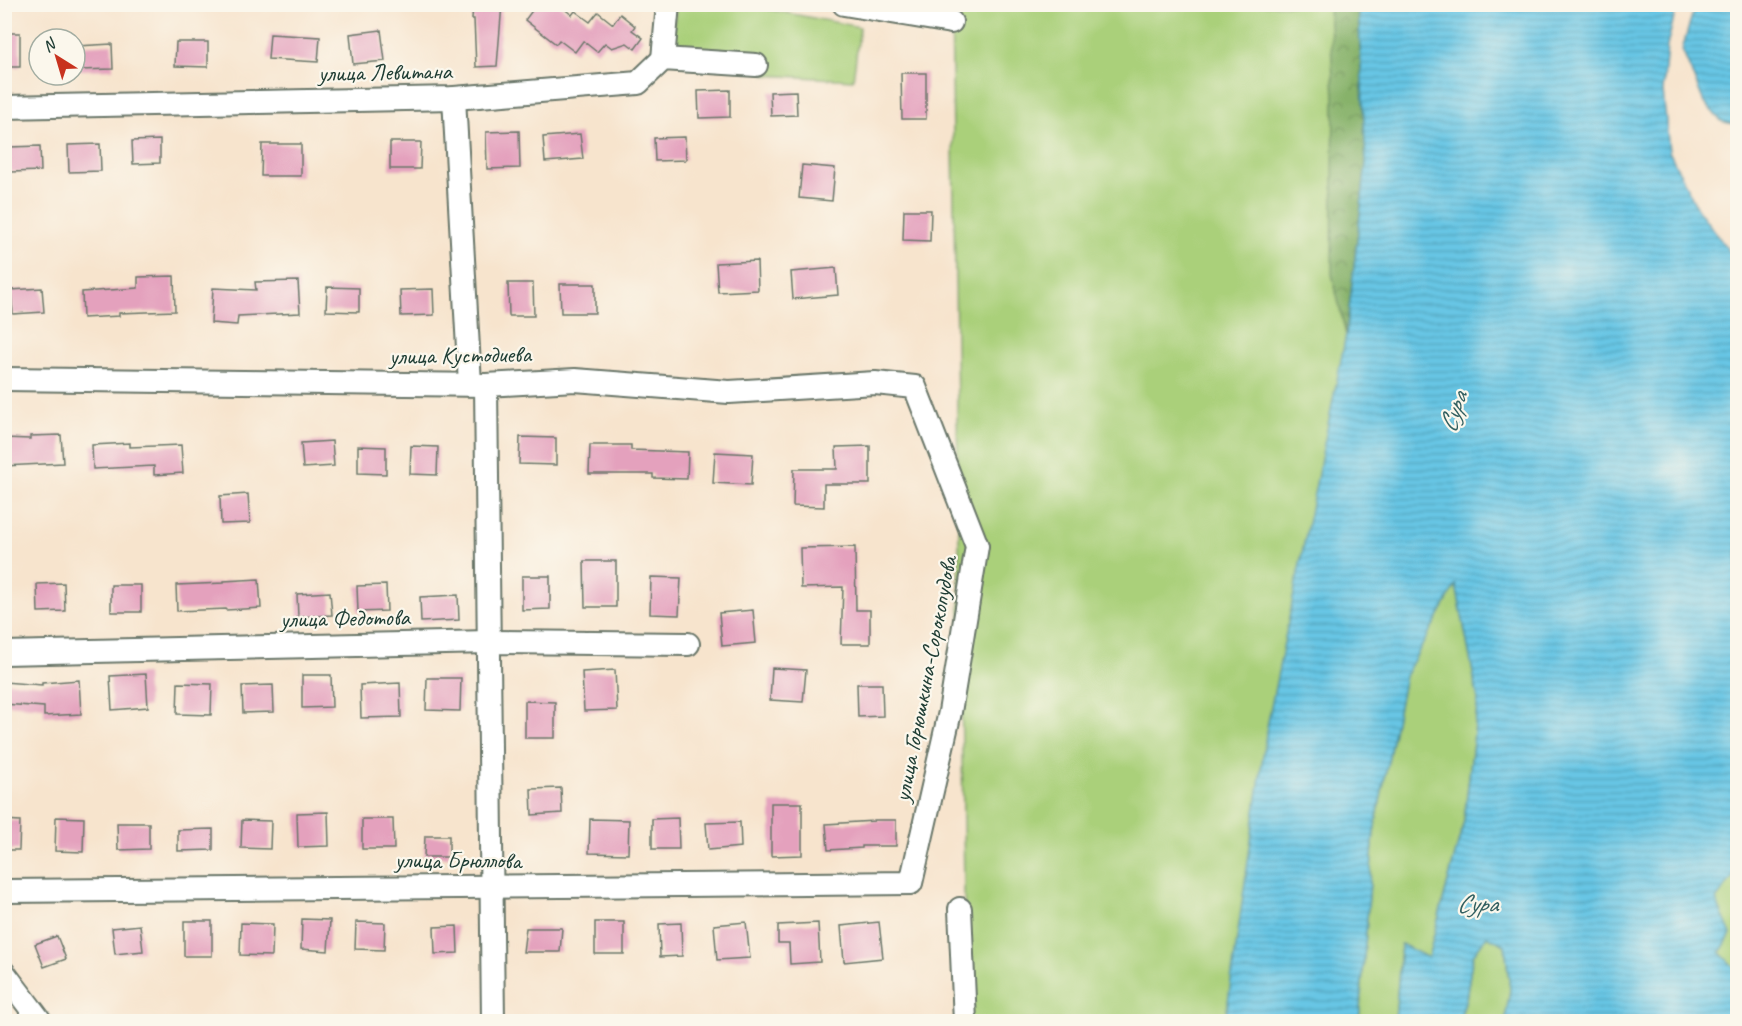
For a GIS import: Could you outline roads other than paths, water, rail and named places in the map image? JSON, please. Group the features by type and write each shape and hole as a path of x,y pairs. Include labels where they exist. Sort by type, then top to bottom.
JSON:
{"street":[{"path":"669,4 663,59 756,65"},
{"path":"844,4 951,22"},
{"name":"улица Левитана","path":"4,107 454,98 638,83 663,59"},
{"path":"454,98 478,384 489,642 493,1022"},
{"name":"улица Кустодиева","path":"4,379 478,384 575,380 729,392 875,383 915,387"},
{"name":"улица Горюшкина-Сорокопудова","path":"911,883 950,712 977,546 915,387"},
{"name":"улица Федотова","path":"4,653 489,642 688,644"},
{"name":"улица Брюллова","path":"4,891 911,883"},
{"path":"960,909 965,1022"},
{"path":"4,973 41,1022"}],"water":[{"name":"Сура","path":"1358,5 1677,5 1667,46 1663,91 1669,151 1697,208 1737,260 1738,874 1734,875 1716,900 1731,934 1720,953 1737,970 1737,1021 1505,1021 1510,990 1505,945 1487,936 1473,955 1466,999 1459,1021 1395,1021 1401,944 1428,958 1464,821 1478,699 1456,585 1405,676 1374,832 1359,1021 1227,1021 1267,727 1346,335 1366,163"},
{"path":"1695,5 1737,5 1737,125 1721,121 1704,102 1682,50"}]}
